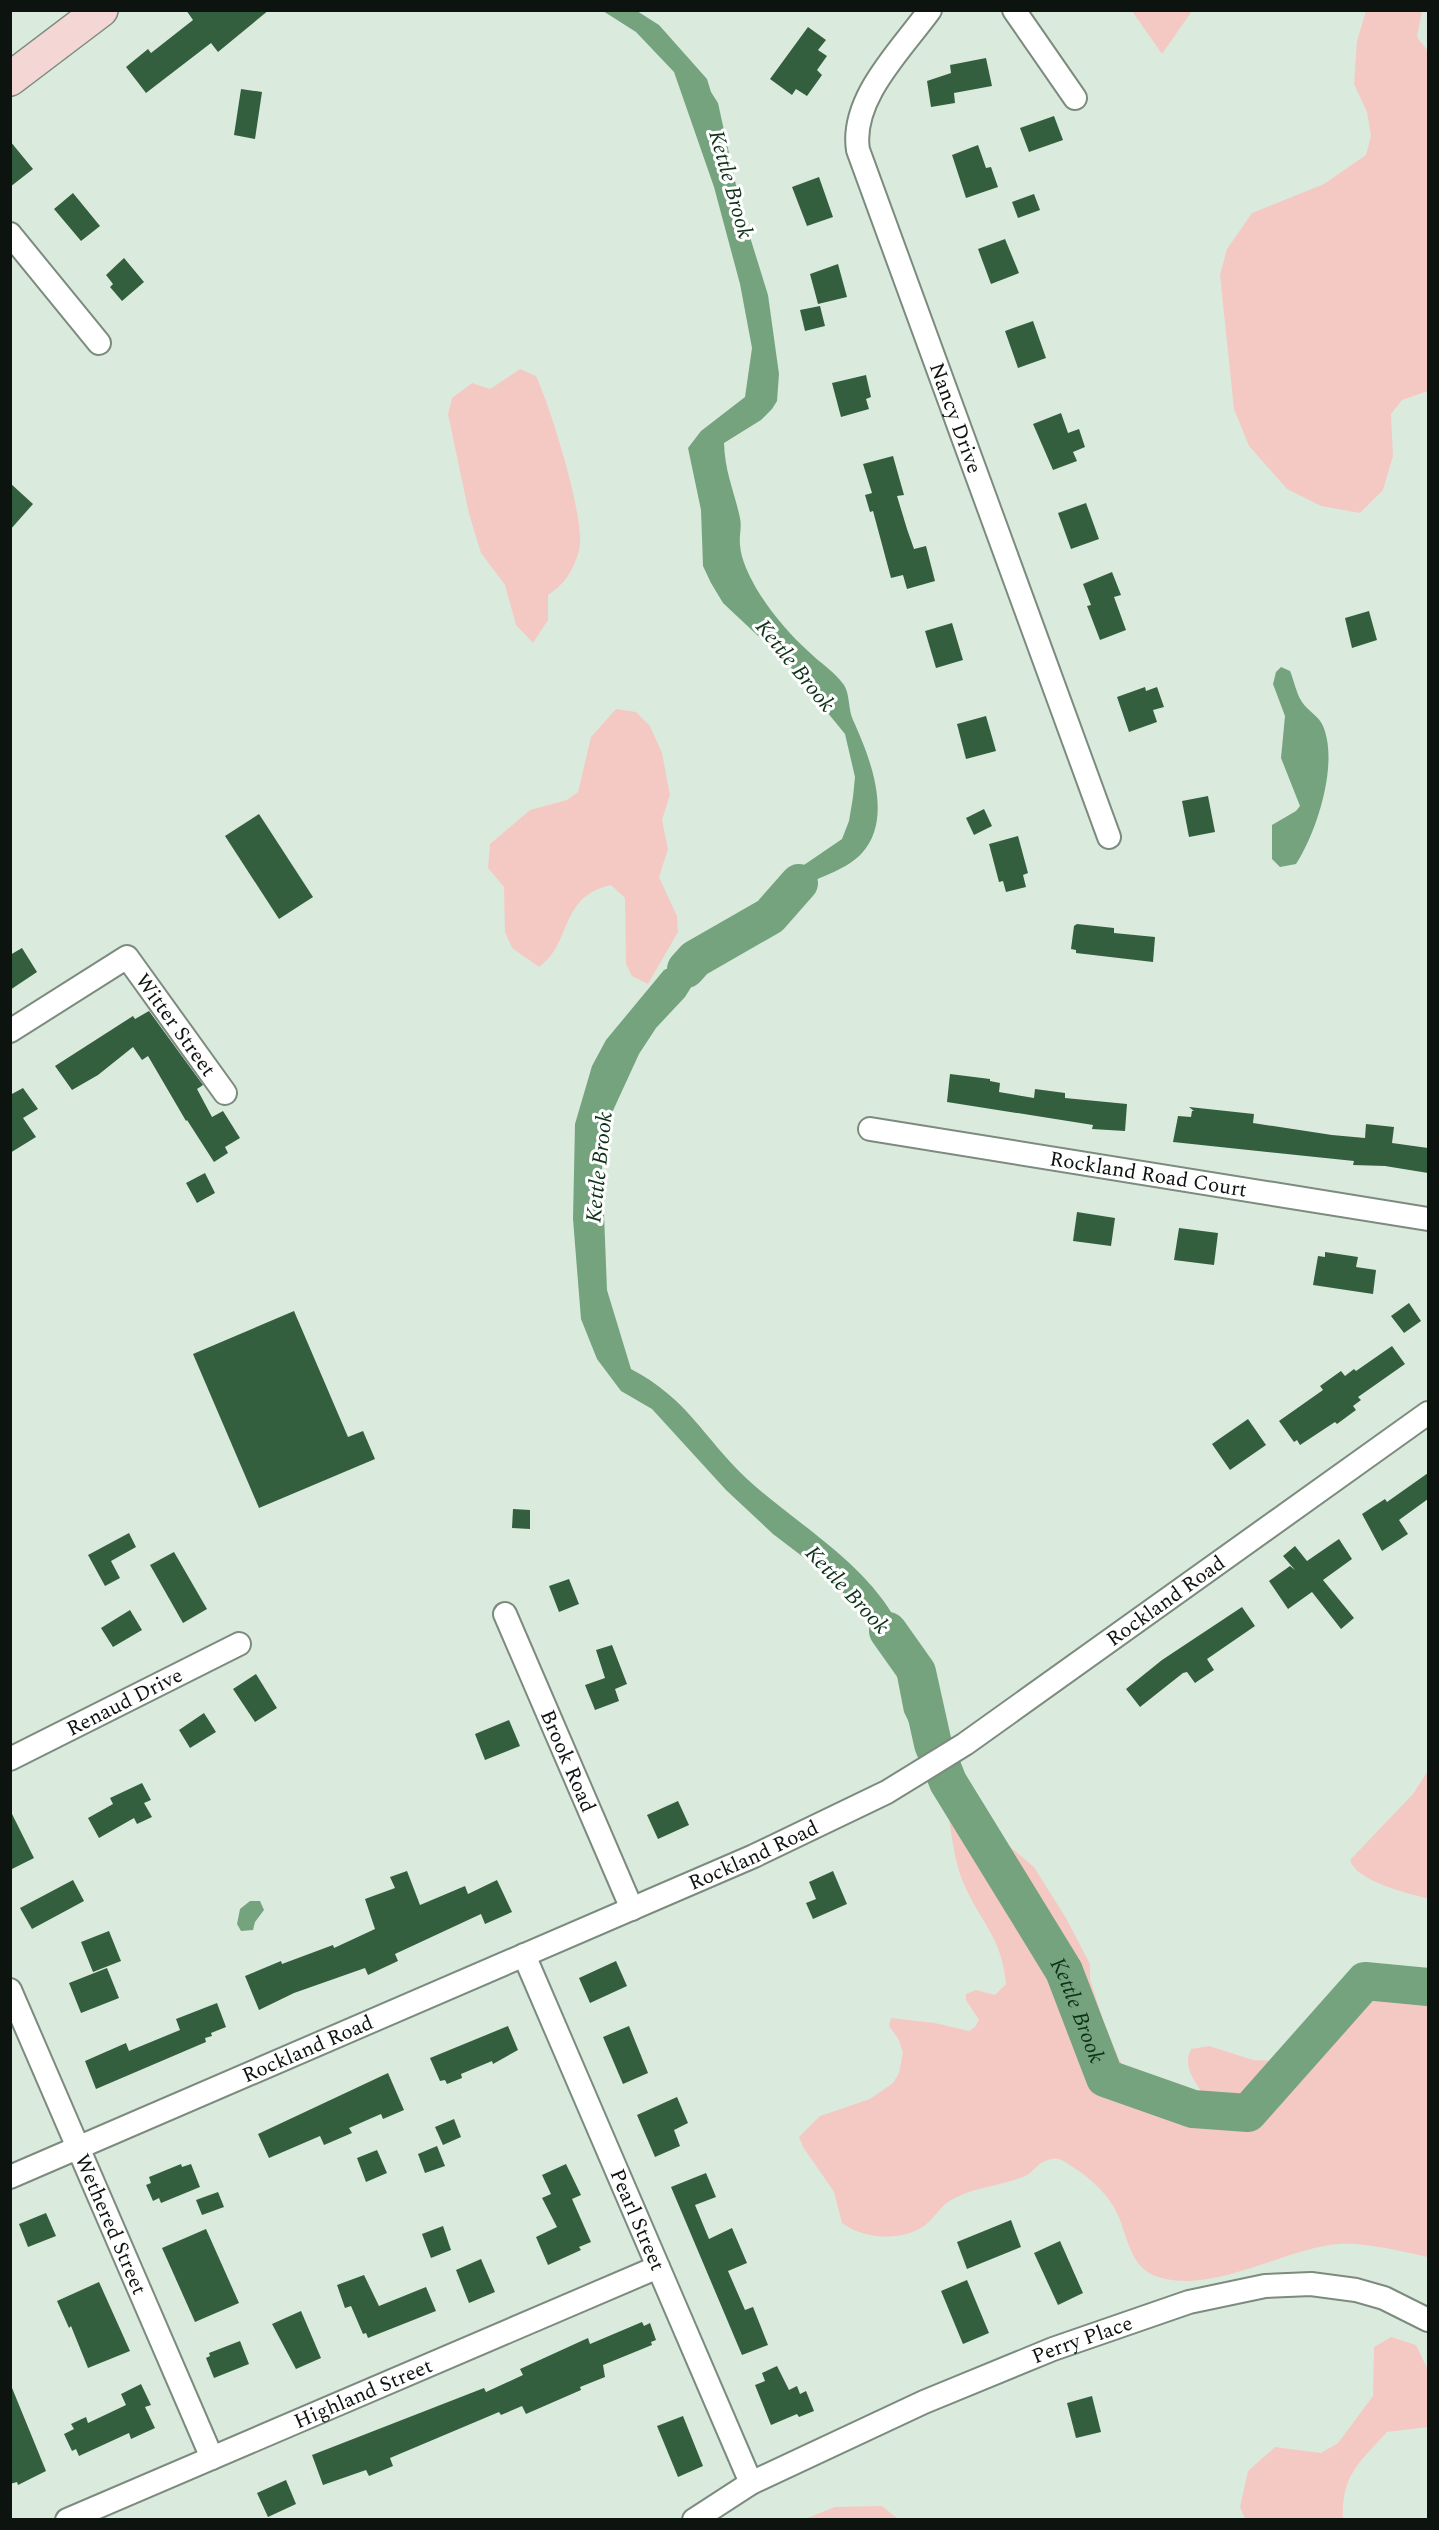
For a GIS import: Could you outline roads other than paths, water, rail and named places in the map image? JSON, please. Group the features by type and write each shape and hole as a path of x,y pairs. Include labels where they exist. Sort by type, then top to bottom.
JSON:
{"main road":[{"path":"10,79 101,10"}],"street":[{"name":"Nancy Drive","path":"930,10 863,104 856,134 858,150 1109,837"},
{"path":"1014,10 1075,98"},
{"path":"10,234 99,343"},
{"name":"Witter Street","path":"10,1031 127,957 225,1093"},
{"name":"Rockland Road Court","path":"870,1128 1428,1219"},
{"name":"Rockland Road","path":"10,2177 632,1909 848,1813 936,1762 1428,1413"},
{"name":"Brook Road","path":"505,1614 632,1909"},
{"name":"Renaud Drive","path":"10,1759 239,1644"},
{"name":"Pearl Street","path":"525,1955 751,2483"},
{"name":"Wethered Street","path":"10,1990 212,2458"},
{"name":"Highland Street","path":"68,2520 658,2267"},
{"name":"Perry Place","path":"694,2520 751,2483 1012,2364 1133,2319 1217,2295 1276,2285 1334,2286 1384,2298 1428,2320"}],"water":[{"name":"Kettle Brook","path":"603,11 637,11 659,25 707,79 718,103 741,208 768,295 779,374 777,401 772,409 761,420 724,443 728,473 740,518 742,556 756,588 773,613 794,637 844,685 851,716 872,769 878,805 871,839 862,853 842,868 802,885 792,908 768,936 751,948 700,973 685,997 656,1028 639,1054 605,1128 602,1164 607,1290 631,1369 667,1393 694,1419 746,1478 828,1544 867,1580 883,1600 897,1622 909,1649 937,1751 949,1774 964,1795 946,1805 939,1785 904,1712 897,1676 884,1639 828,1576 773,1534 726,1490 652,1409 621,1391 597,1359 581,1319 573,1219 575,1124 592,1066 606,1040 664,970 759,927 801,867 842,839 849,821 855,777 845,734 787,663 723,603 703,566 701,510 688,448 701,431 745,397 752,348 740,284 714,187 674,72 636,32"},
{"path":"1281,667 1290,671 1302,702 1321,722 1327,741 1328,759 1327,777 1318,816 1304,850 1296,864 1280,867 1272,859 1272,825 1296,811 1300,806 1281,758 1285,716 1273,684 1276,672"},
{"path":"250,1901 260,1901 264,1910 255,1922 253,1930 241,1931 237,1924 240,1909"}],"waterway":[{"name":"Kettle Brook","path":"686,969 695,959 770,916 799,883"},
{"name":"Kettle Brook","path":"888,1631 917,1672 933,1744 948,1782 1064,1971 1105,2078 1193,2109 1248,2113 1365,1981 1428,1987"}]}
